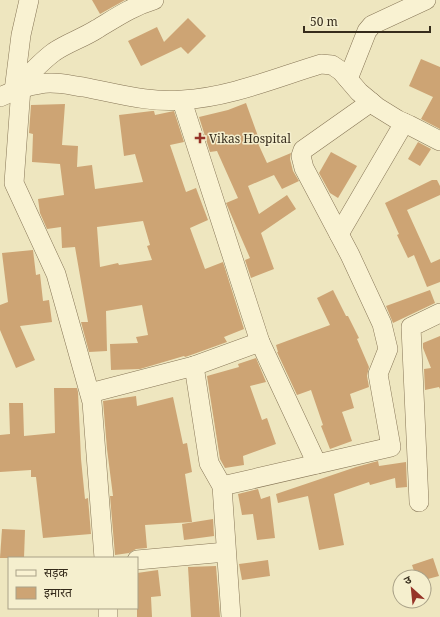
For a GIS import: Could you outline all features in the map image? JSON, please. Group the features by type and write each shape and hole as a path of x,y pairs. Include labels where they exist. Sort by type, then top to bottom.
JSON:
{"street":[{"path":"12,92 54,52 133,7 154,0"},
{"path":"348,79 367,31 372,25 426,0"},
{"path":"25,4 12,92 14,184 56,274 90,393 92,402 104,557"},
{"path":"12,92 41,83 58,83 148,100 182,100 214,97 239,91 321,64 332,64 341,71 371,102 398,120 440,141"},
{"path":"182,100 260,342 317,464"},
{"path":"222,486 391,447 378,374 388,349 382,324 339,234 304,168 301,156 303,150 371,102"},
{"path":"339,234 404,122"},
{"path":"419,502 411,327 440,314"},
{"path":"90,393 194,366 260,342"},
{"path":"194,366 209,462 222,486 231,617"},
{"path":"138,560 226,552"}],"building":[{"path":"92,0 125,0 100,14"},
{"path":"188,18 206,36 188,54 181,47 141,66 128,41 157,27 164,42"},
{"path":"421,59 440,67 440,129 421,119 433,97 409,86"},
{"path":"246,103 259,139 256,139 267,163 291,153 290,159 293,171 299,181 282,189 274,175 248,186 259,214 287,195 296,209 261,233 274,269 251,278 245,260 250,258 226,203 238,198 217,151 210,152 199,117 228,110"},
{"path":"65,104 62,145 78,146 77,167 92,165 95,189 143,182 135,154 124,156 119,115 154,111 155,115 174,111 184,142 170,145 186,192 196,188 208,220 190,228 205,269 223,262 244,329 224,337 227,342 185,357 184,356 140,369 111,370 110,344 138,343 136,337 148,335 142,305 106,311 107,351 89,352 81,322 88,322 75,247 62,248 61,227 47,229 40,213 38,199 64,195 60,164 32,162 33,134 29,133 31,105","holes":["143,221 150,245 147,246 152,260 119,265 118,263 100,267 97,227"]},
{"path":"418,142 431,149 420,166 408,159"},
{"path":"331,152 357,166 338,198 330,193 319,173"},
{"path":"432,180 437,180 440,186 440,195 407,210 431,263 440,259 440,282 427,287 414,255 408,258 397,235 399,234 385,203"},
{"path":"33,250 36,275 40,274 43,301 49,300 52,322 20,326 35,360 16,368 0,330 0,305 8,302 2,253"},
{"path":"333,290 359,338 357,339 369,367 367,376 369,387 350,394 354,408 342,412 352,441 330,449 321,426 323,425 311,390 297,395 277,352 276,345 330,325 317,298"},
{"path":"430,290 435,303 393,323 386,306"},
{"path":"440,336 440,389 439,387 425,390 424,369 431,368 423,348 423,343"},
{"path":"256,358 266,382 250,386 262,420 267,418 276,444 243,456 244,465 225,468 220,459 207,376 239,367 238,364"},
{"path":"54,388 77,388 81,459 85,499 88,498 91,534 43,538 36,477 31,477 31,470 0,472 0,435 10,434 9,403 23,403 24,436 55,433"},
{"path":"136,396 137,406 173,397 183,444 187,443 192,472 185,474 192,522 145,525 147,548 136,549 129,553 115,555 110,496 113,496 103,401"},
{"path":"378,461 379,466 406,462 407,487 396,488 395,478 370,485 369,482 334,494 344,545 319,550 308,496 278,503 276,494"},
{"path":"258,489 261,499 270,496 275,538 257,540 253,514 242,515 238,494"},
{"path":"213,519 214,536 184,540 182,524"},
{"path":"2,529 25,530 24,557 0,558"},
{"path":"433,558 439,576 432,578 432,569 413,569 412,565"},
{"path":"268,560 270,576 242,580 239,564"},
{"path":"216,566 220,617 191,617 188,567"},
{"path":"158,570 161,596 151,597 152,617 137,617 138,573"}],"place":[{"name":"Vikas Hospital","path":"200,138"}]}
